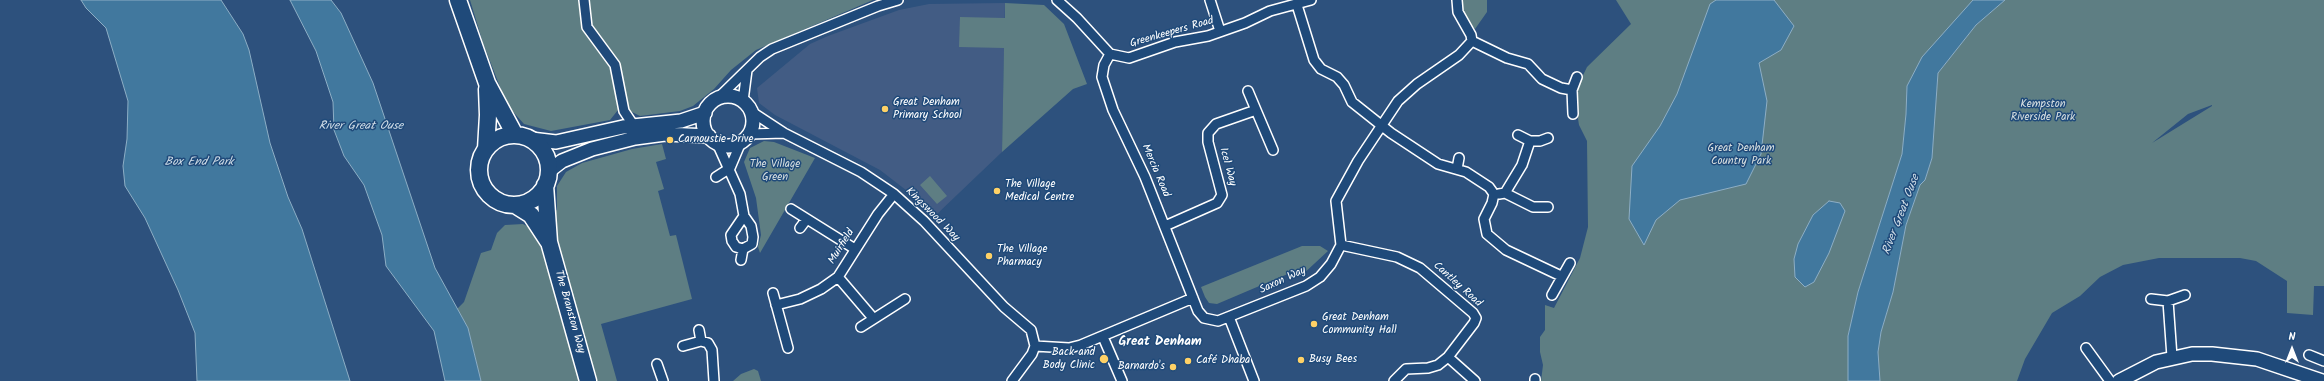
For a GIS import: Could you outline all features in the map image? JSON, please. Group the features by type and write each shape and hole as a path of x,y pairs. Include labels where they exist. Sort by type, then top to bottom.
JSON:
{"highway":[{"path":"458,0 487,83 515,135"},
{"path":"486,150 488,115 487,83"},
{"path":"515,135 531,139 544,152 547,178 538,195 527,202 515,205 504,203 494,198 486,191 481,181 479,170 481,159 486,150 494,142 504,137 515,135"},
{"name":"The Branston Way","path":"547,178 549,242 588,381"},
{"name":"The Branston Way","path":"515,205 531,215 549,242"}],"street":[{"path":"584,0 587,27 614,66 624,111 634,126"},
{"path":"741,260 744,249 752,244 754,237 751,226 744,216 743,204 730,168 703,121 710,104 772,49 878,6 898,0"},
{"path":"1057,0 1077,18 1110,54"},
{"path":"1210,0 1220,32"},
{"name":"Greenkeepers Road","path":"1110,54 1129,58 1175,42 1220,32 1270,11 1297,5 1311,0"},
{"path":"1457,0 1458,12 1471,34 1472,41"},
{"path":"1297,5 1317,65 1337,78 1344,85 1352,102 1381,125 1438,164 1466,172 1489,186 1494,194 1492,203 1484,219 1487,234 1506,250 1561,276"},
{"path":"1472,41 1507,58 1528,64 1542,79 1561,88 1572,90"},
{"path":"1341,244 1336,211 1338,196 1381,125 1398,101 1417,84 1459,55 1472,41"},
{"name":"Mercia Road","path":"1110,54 1104,65 1102,78 1105,89 1165,226 1192,298"},
{"path":"743,101 747,70"},
{"path":"1573,114 1572,90 1576,77"},
{"path":"1248,91 1273,150"},
{"path":"716,177 730,168 745,138 753,127 752,112 743,101 735,97 718,98"},
{"name":"Icel Way","path":"1165,226 1217,203 1222,195 1208,142 1208,132 1216,124 1256,110"},
{"path":"616,129 624,111"},
{"name":"Kingswood Way","path":"752,112 784,133 861,172 894,194 924,221 1004,307 1031,330 1035,346"},
{"path":"531,139 556,142 616,129 680,121 705,113"},
{"name":"Kingswood Way","path":"745,138 784,133"},
{"path":"547,178 562,161 592,149 635,138 665,134 713,140 733,146 745,138"},
{"path":"1518,135 1530,141 1540,141 1548,138"},
{"path":"1505,193 1522,165 1530,141"},
{"path":"1457,169 1459,158"},
{"path":"1494,194 1505,193 1525,204 1548,207"},
{"name":"Muirfield","path":"776,304 800,299 821,290 838,277 855,249 894,194"},
{"path":"791,209 806,220 855,249"},
{"path":"744,216 731,235 732,241 736,247 744,249"},
{"path":"800,228 806,220"},
{"name":"Saxon Way","path":"1192,298 1204,318 1218,321 1306,286 1320,277 1331,264 1341,244"},
{"name":"Cantley Road","path":"1341,244 1378,252 1409,262 1420,268 1473,313 1476,318 1474,324 1448,357 1438,365 1428,368 1406,369 1394,381"},
{"path":"1552,295 1561,276 1570,263"},
{"path":"838,277 873,318"},
{"path":"773,293 788,348"},
{"path":"2151,299 2168,302 2185,296"},
{"path":"1012,381 1032,354 1035,346 1069,348 1103,337 1192,298"},
{"path":"861,327 905,299"},
{"path":"2168,302 2172,357"},
{"path":"1229,317 1254,381"},
{"path":"699,330 701,341"},
{"path":"1103,337 1122,381"},
{"path":"683,346 701,341 708,343 712,350 714,381"},
{"path":"2087,353 2110,381"},
{"path":"2119,381 2141,368 2172,357 2212,354 2243,356 2257,359 2323,381"},
{"path":"2309,355 2324,360"},
{"path":"1448,357 1475,381"},
{"path":"657,364 663,381"}],"shaded area":[{"name":"Great Denham Primary School","path":"1005,3 1002,152 937,214 880,170 775,115 759,103 757,88 810,44 828,36 899,10 929,4"}],"green space":[{"path":"470,0 873,0 756,50 731,70 714,89 693,106 680,111 640,116 628,110 618,110 610,120 551,131 524,124 507,105 483,43"},
{"path":"1461,0 1487,0 1487,12 1475,29 1465,17"},
{"name":"Great Denham Country Park","path":"1616,0 1973,0 1907,86 1902,154 1858,292 1848,336 1848,381 1541,381 1543,365 1540,352 1540,337 1545,330 1545,305 1554,308 1580,258 1588,227 1587,141 1579,125 1576,106 1578,86 1587,67 1631,24"},
{"name":"Kempston Riverside Park","path":"2005,0 2324,0 2324,286 2314,286 2313,315 2287,313 2287,281 2256,261 2240,258 2159,258 2123,265 2100,277 2080,296 2052,313 2025,359 2017,381 1880,381 1878,352 1881,332 1893,292 1906,225 1920,185 1925,180 1932,158 1938,73 1976,25","holes":["2212,106 2152,143 2188,114"]},
{"path":"1005,3 1044,5 1064,24 1087,84 1073,89 1002,152 1004,48 959,47 960,17 1005,18"},
{"name":"The Village Green","path":"764,141 774,142 815,158 760,253 758,247 761,235 756,198 744,162 750,148"},
{"path":"662,144 666,159 656,162 664,189 658,191 670,236 676,235 692,299 601,324 617,381 597,381 555,234 552,212 557,210 557,186 566,172 582,163 632,149"},
{"path":"930,176 947,196 937,204 920,185"},
{"path":"523,224 538,232 582,381 481,381 468,328 457,309 464,302 481,253 491,250 497,233 505,225"},
{"path":"1302,246 1320,246 1328,251 1301,276 1297,270 1217,304 1209,303 1205,297 1201,287"},
{"path":"754,369 758,371 761,381 733,381 741,374"}],"water":[{"name":"Box End Park","path":"81,0 221,0 243,34 249,50 270,143 288,197 302,229 350,381 197,381 195,333 178,290 145,218 125,186 123,166 127,139 128,101 106,28 86,8"},
{"name":"River Great Ouse","path":"290,0 331,0 341,13 373,83 435,268 468,328 481,381 445,381 434,331 386,266 382,235 364,185 344,156 334,130 333,102 316,51"},
{"path":"1716,0 1774,0 1794,26 1781,50 1759,63 1767,101 1761,154 1746,184 1680,200 1656,220 1644,245 1629,219 1632,166 1660,126 1677,94 1710,4"},
{"name":"River Great Ouse","path":"1973,0 2005,0 1976,25 1938,73 1932,158 1925,180 1920,185 1906,225 1893,292 1881,332 1878,352 1880,381 1848,381 1848,336 1858,292 1902,154 1907,86 1922,57"},
{"path":"1829,201 1840,203 1845,211 1829,253 1814,282 1805,287 1795,277 1794,259 1798,244 1813,215"}],"place":[{"name":"Great Denham Primary School","path":"885,109"},
{"name":"Carnoustie Drive","path":"670,140"},
{"name":"The Village Medical Centre","path":"997,191"},
{"name":"The Village Pharmacy","path":"989,256"},
{"name":"Great Denham Community Hall","path":"1314,324"},
{"name":"Back and Body Clinic","path":"1104,359"},
{"name":"Busy Bees","path":"1301,360"},
{"name":"Café Dhaba","path":"1188,361"},
{"name":"Barnardo's","path":"1173,367"}],"district":[{"name":"Great Denham","path":"1160,343"}]}
